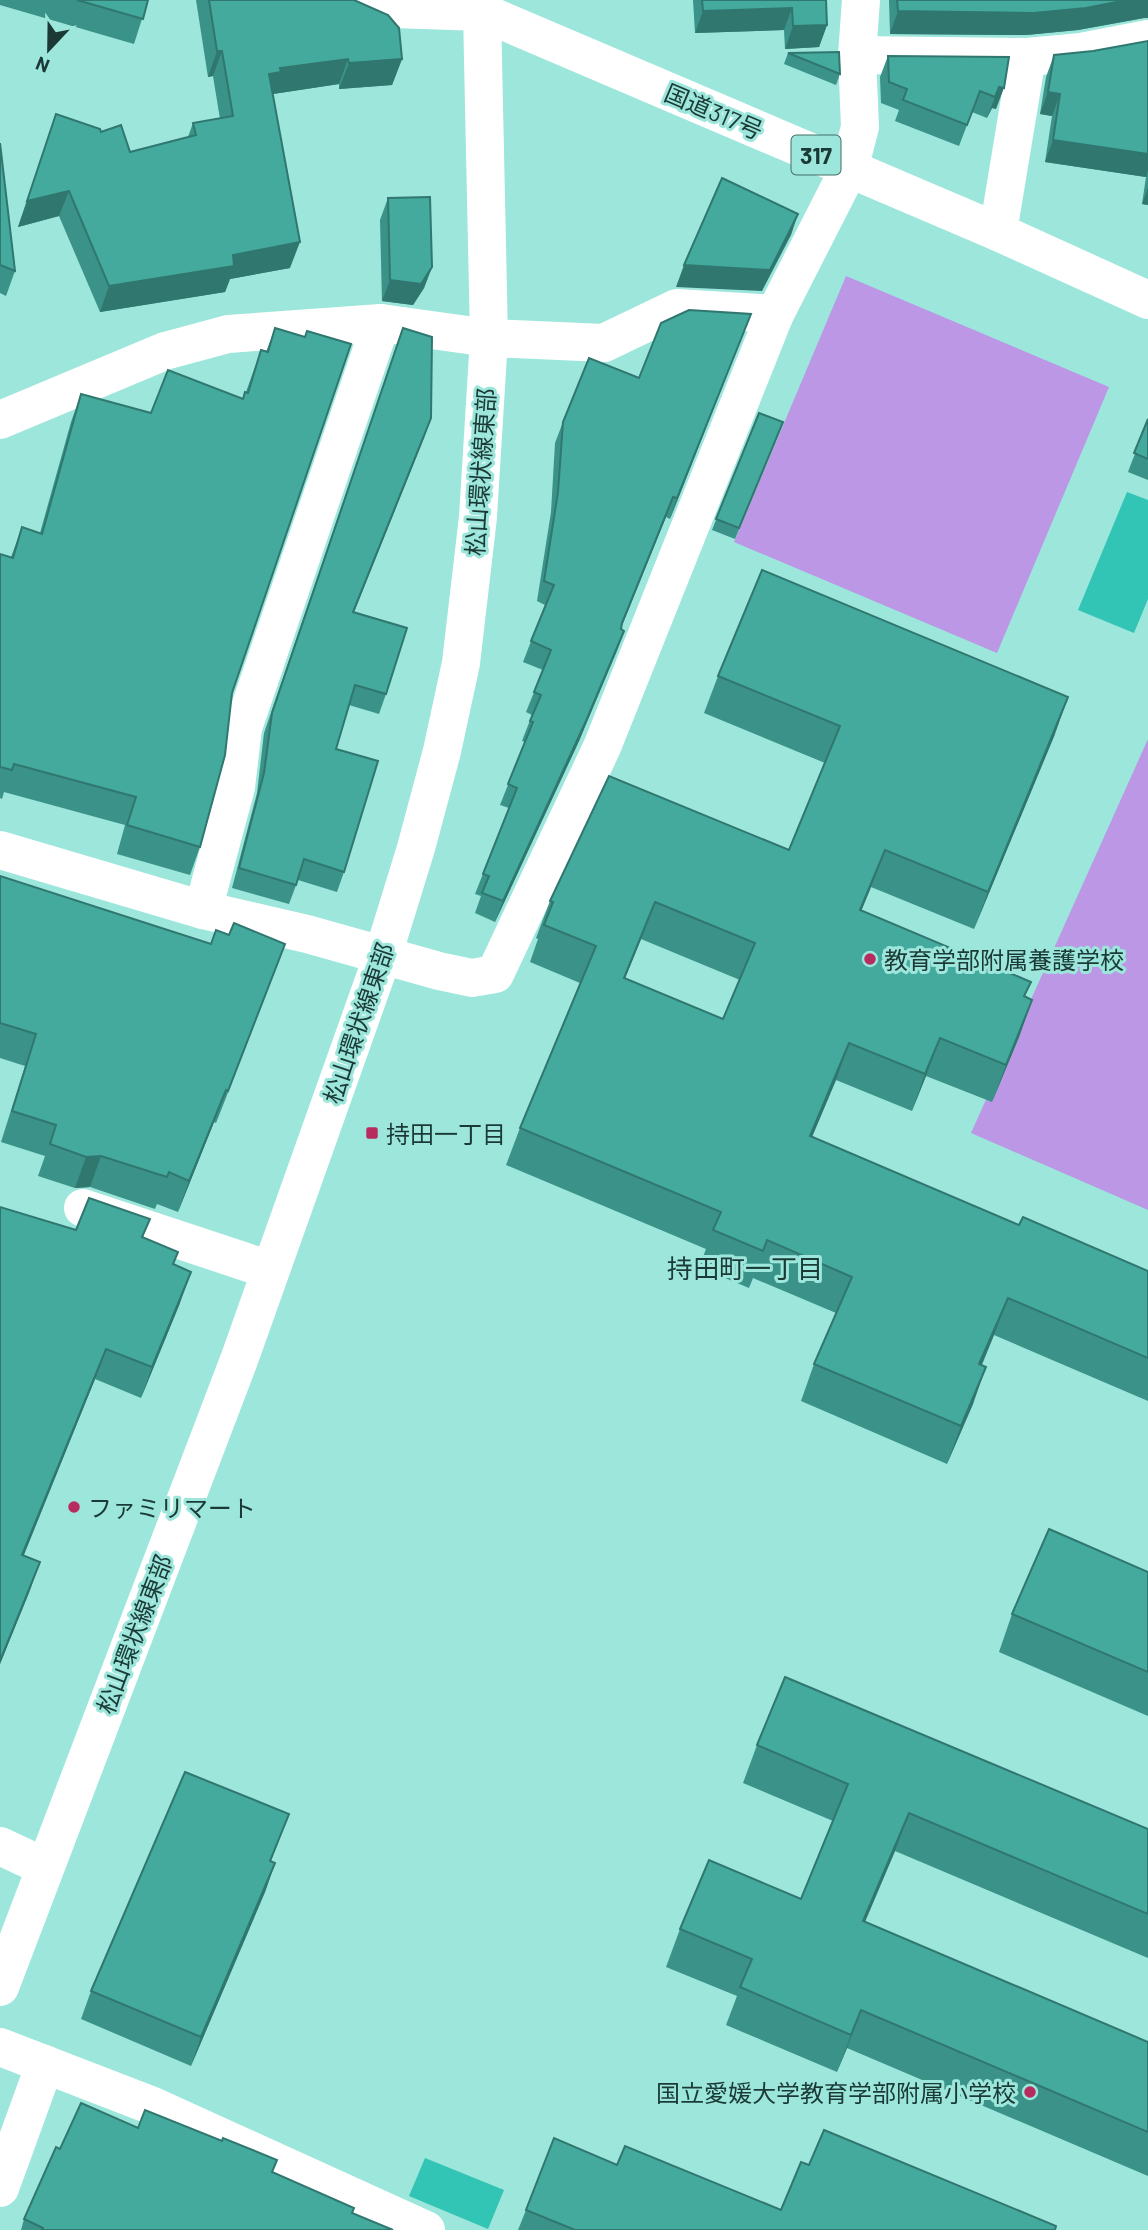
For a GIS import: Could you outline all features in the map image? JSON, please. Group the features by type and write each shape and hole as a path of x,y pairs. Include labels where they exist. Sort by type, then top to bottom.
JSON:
{"main road":[{"path":"371,0 393,9 482,6"},
{"path":"0,850 203,910 472,978 495,974 602,747 775,314 849,169 860,127 857,55 861,0"},
{"name":"国道317号","path":"482,6 1148,300"},
{"name":"松山環状線東部","path":"0,1987 234,1373 383,955 442,751 461,663 478,517 489,338 482,6"},
{"path":"857,55 1027,57 1081,52 1148,39"},
{"path":"998,232 1027,57"},
{"path":"0,420 165,351 228,334 381,323 489,338 604,343 677,308 775,314"},
{"path":"203,910 236,787 243,727 381,323"},
{"path":"83,1208 270,1270"},
{"path":"0,1846 46,1867"},
{"path":"0,2047 153,2106 426,2230"},
{"path":"0,2188 45,2064"}],"shaded area":[{"path":"846,276 1109,387 997,653 734,542"},
{"path":"1148,739 1148,1210 971,1133"}],"water":[{"path":"1127,492 1148,500 1148,599 1134,633 1078,610"},
{"path":"425,2158 504,2190 488,2229 409,2196"}],"building":[{"path":"77,0 148,0 143,19"},
{"path":"209,0 354,0 388,15 399,28 402,59 349,63 348,59 280,68 281,72 269,74 300,242 233,255 234,266 109,286 69,191 27,201 56,114 100,129 101,132 121,125 130,152 196,135 193,123 233,116 222,51 217,51"},
{"path":"702,0 826,0 827,25 793,26 792,8 703,11"},
{"path":"897,0 1127,0 1086,8 1034,13 898,11"},
{"path":"1148,41 1148,154 1053,140 1060,94 1048,92 1054,55"},
{"path":"839,52 840,74 788,53"},
{"path":"888,56 1009,57 1004,88 999,87 995,97 980,91 967,125 903,100 907,89 889,82"},
{"path":"0,143 15,271 0,265"},
{"path":"722,178 798,214 770,270 684,265"},
{"path":"430,197 432,267 421,284 390,280 388,198"},
{"path":"689,310 751,314 677,498 673,497 622,623 621,629 624,631 586,721 503,901 482,893 489,876 483,874 517,788 508,784 533,722 530,721 541,695 534,692 551,650 531,641 554,585 544,581 558,492 563,422 589,358 639,378 661,323"},
{"path":"275,328 305,337 307,331 351,344 232,693 225,755 200,847 127,825 136,797 14,764 12,770 0,767 0,554 13,558 22,527 42,534 81,394 151,413 168,370 243,399 245,392 248,393 261,350 268,352"},
{"path":"403,328 432,337 431,418 353,612 407,628 386,694 355,685 336,749 378,761 344,872 304,859 296,885 239,868 264,773 272,713"},
{"path":"759,413 783,422 739,528 716,519"},
{"path":"1148,419 1148,459 1134,453"},
{"path":"762,570 1068,697 988,892 885,850 860,910 1031,982 1024,996 1032,1000 1006,1065 940,1038 925,1074 849,1043 810,1136 1019,1225 1023,1217 1148,1271 1148,1358 1008,1298 979,1364 986,1367 961,1426 814,1364 852,1277 767,1240 763,1251 713,1230 721,1212 520,1128 596,946 544,925 553,902 550,901 609,776 789,850 840,726 718,676","holes":["655,902 755,943 723,1019 624,978"]},
{"path":"0,876 211,944 216,930 229,935 234,923 285,944 228,1091 226,1090 189,1181 169,1172 167,1177 101,1156 86,1157 50,1144 56,1125 12,1111 36,1034 0,1023"},
{"path":"89,1198 150,1219 142,1237 178,1252 173,1264 191,1272 152,1367 106,1349 22,1555 40,1562 0,1661 0,1207 76,1230"},
{"path":"1049,1529 1148,1572 1148,1672 1012,1614"},
{"path":"785,1677 1148,1829 1148,1914 909,1813 863,1921 1148,2042 1148,2132 861,2010 851,2035 740,1987 752,1959 680,1929 709,1860 801,1899 848,1784 757,1745"},
{"path":"185,1772 289,1814 270,1861 275,1863 201,2037 91,1991"},
{"path":"81,2103 138,2128 145,2110 222,2141 223,2138 277,2160 272,2172 354,2208 352,2213 393,2230 42,2230 43,2228 24,2219 56,2147 60,2149"},
{"path":"824,2130 1056,2226 1055,2230 575,2230 526,2210 554,2138 617,2165 625,2146 781,2210 801,2162 809,2165"}],"place":[{"name":"教育学部附属養護学校","path":"870,959"},
{"name":"持田一丁目","path":"372,1133"},
{"name":"ファミリマート","path":"74,1507"},
{"name":"国立愛媛大学教育学部附属小学校","path":"1030,2092"}],"district":[{"name":"持田町一丁目","path":"745,1267"}]}
